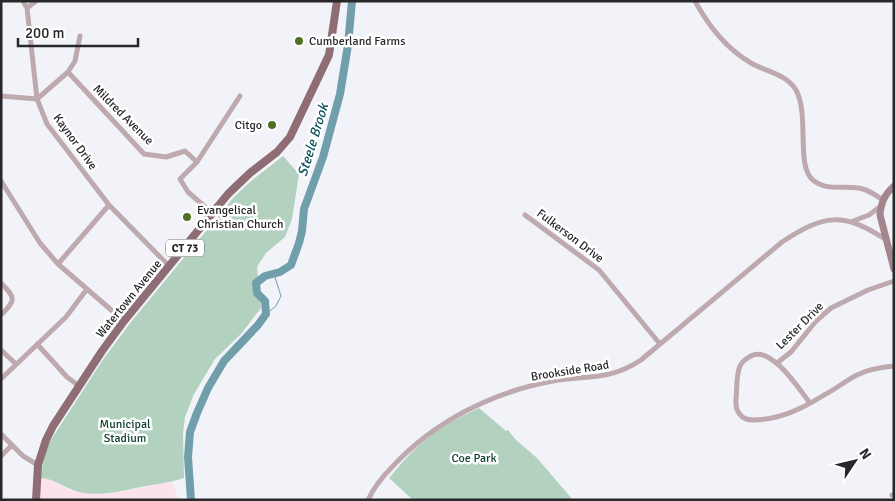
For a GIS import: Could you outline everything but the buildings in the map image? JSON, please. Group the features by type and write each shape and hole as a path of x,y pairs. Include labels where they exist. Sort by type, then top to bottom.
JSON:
{"main road":[{"name":"Watertown Avenue","path":"36,500 38,465 46,440 53,426 102,351 124,321 238,183 277,152 290,137 329,55 337,1"}],"street":[{"name":"Kaynor Drive","path":"23,1 27,8 37,99 47,124 109,205 170,267"},
{"path":"27,8 36,1"},
{"path":"695,1 713,29 735,52 750,62 778,74 796,90 803,116 804,165 808,175 822,186 862,188 882,203"},
{"path":"1,96 37,99 68,72 75,61 80,36"},
{"name":"Mildred Avenue","path":"68,72 144,154 166,157 185,152 196,162"},
{"path":"212,213 188,192 180,179 196,162 240,96"},
{"path":"1,181 40,243 58,264 124,321"},
{"path":"894,186 882,203 880,214 894,269"},
{"name":"Brookside Road","path":"853,221 869,215 882,203"},
{"path":"58,264 109,205"},
{"name":"Fulkerson Drive","path":"525,215 599,270 660,344"},
{"name":"Brookside Road","path":"368,500 377,484 407,451 449,419 528,387 575,378 611,375 627,370 782,242 800,230 835,218 853,221 885,239"},
{"name":"Lester Drive","path":"777,363 790,352 816,321 831,308 868,290 894,281"},
{"path":"1,283 12,294 13,298 12,304 1,315"},
{"path":"1,379 66,317 87,289"},
{"path":"37,344 67,377 79,386"},
{"path":"1,350 16,364"},
{"path":"810,403 777,363 766,355 755,354 744,360 739,368 736,407 740,415 747,420 766,420 788,414 810,403 825,395 841,383 870,369 894,366"},
{"path":"1,434 23,456 38,465"},
{"path":"1,456 12,445"}],"shaded area":[{"path":"40,478 47,478 70,490 105,494 172,482 179,500 40,500"}],"green space":[{"name":"Municipal Stadium","path":"283,156 299,174 292,219 285,237 266,253 257,267 261,308 241,334 215,359 194,394 185,417 183,434 184,478 123,491 92,494 78,492 51,480 40,478 47,446 102,361 131,322 234,197"},
{"name":"Coe Park","path":"479,408 506,431 508,430 515,439 537,458 573,500 413,500 389,478 412,452 434,433"}],"waterway":[{"name":"Steele Brook","path":"191,500 188,457 190,432 197,413 208,388 224,361 266,314 265,301 257,293 256,283 265,276 280,272 291,265 299,243 304,209 323,157 340,94 348,45 352,1"},
{"name":"Steele Brook","path":"266,314 276,306 281,296 274,274"}],"place":[{"name":"Cumberland Farms","path":"299,41"},
{"name":"Citgo","path":"272,125"},
{"name":"Evangelical Christian Church","path":"187,217"}]}
